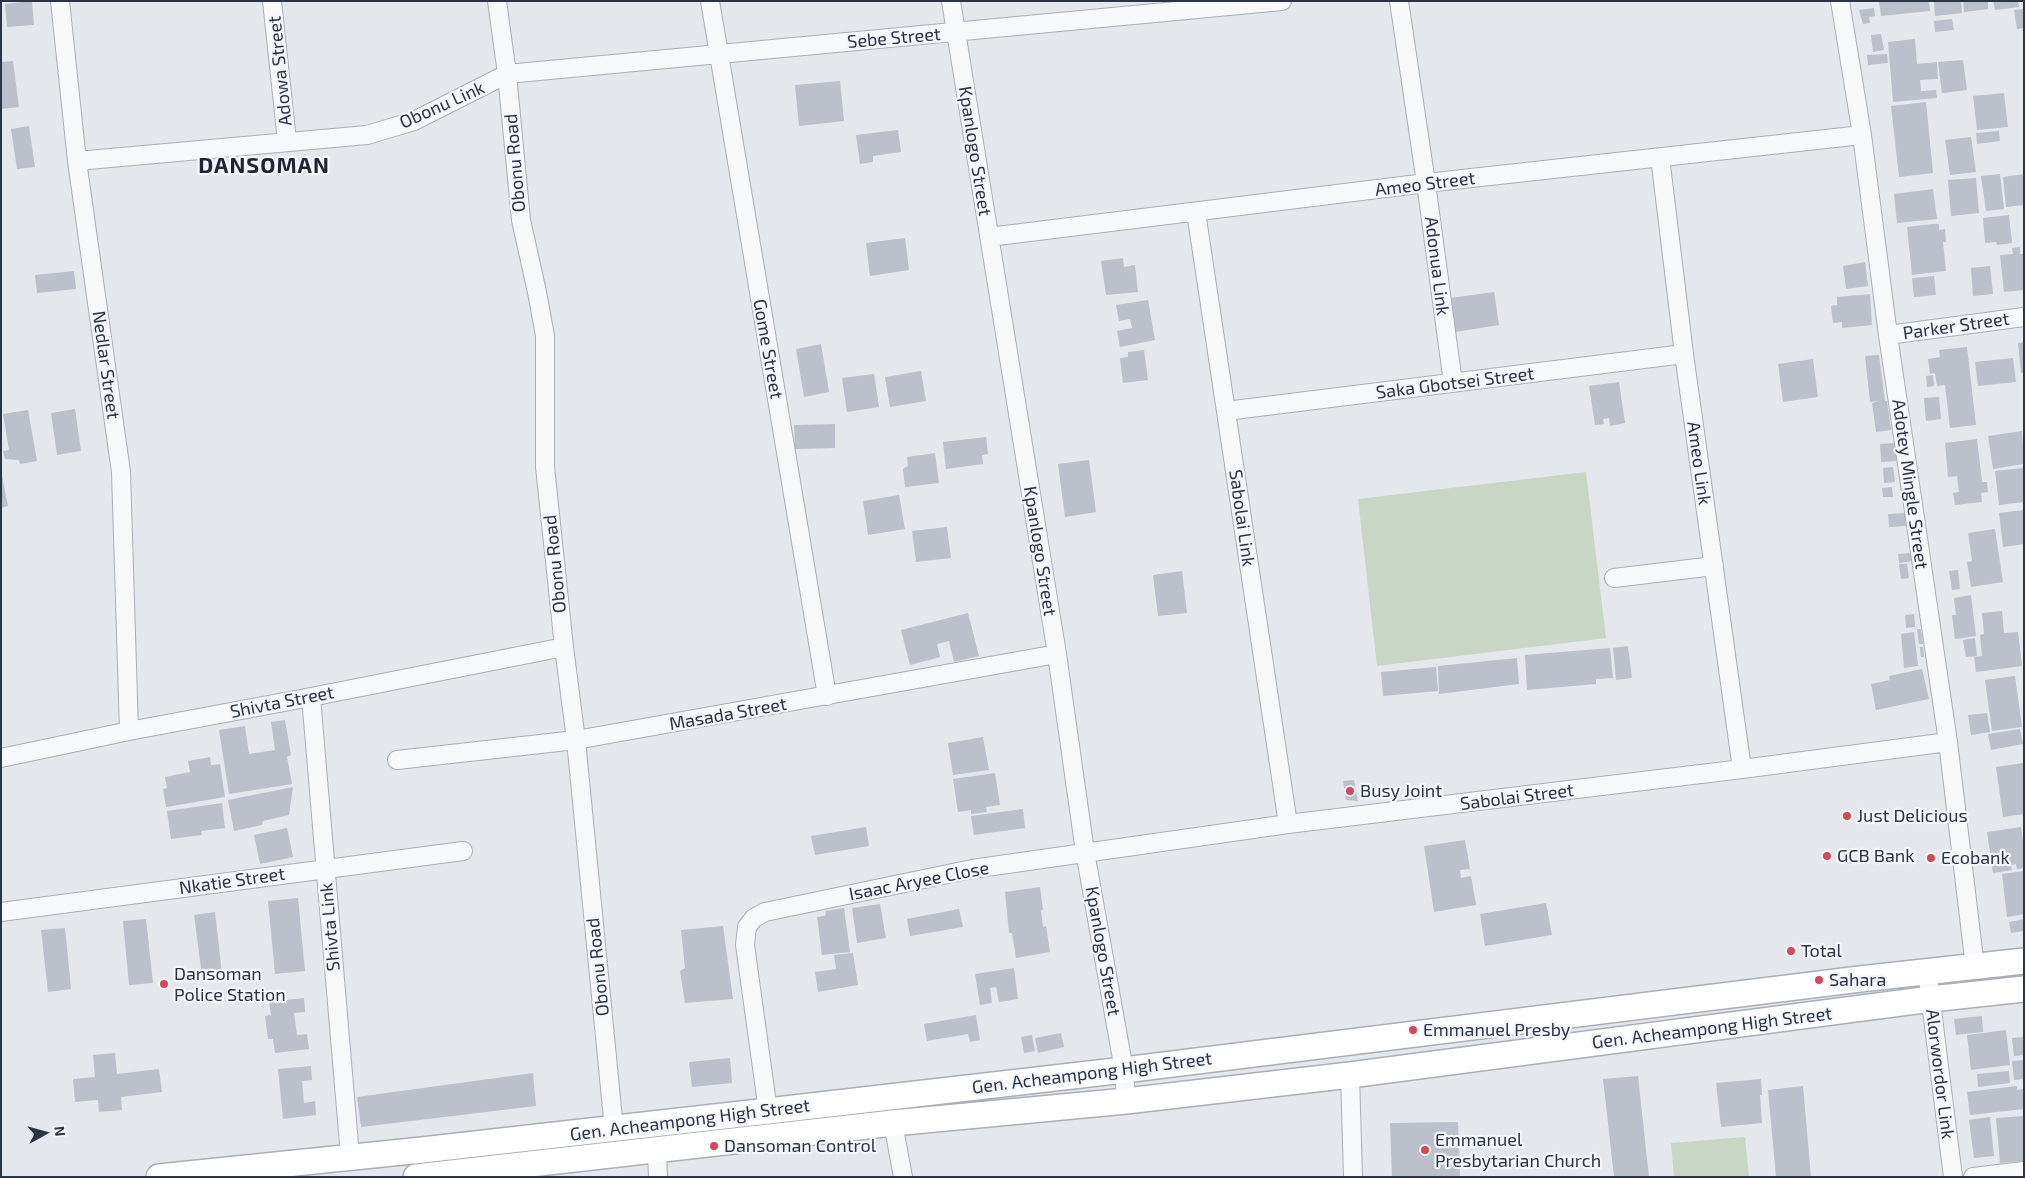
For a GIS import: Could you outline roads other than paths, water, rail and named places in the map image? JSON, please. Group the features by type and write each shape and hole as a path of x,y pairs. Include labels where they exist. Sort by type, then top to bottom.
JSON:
{"main road":[{"name":"Gen. Acheampong High Street","path":"159,1177 614,1129 1124,1070 1927,971 2024,961"},
{"name":"Gen. Acheampong High Street","path":"422,1176 893,1123 1126,1101 1350,1075 1931,999 2024,989"},
{"path":"422,1150 422,1176"}],"street":[{"name":"Nedlar Street","path":"60,1 77,161 121,472 129,731"},
{"name":"Adowa Street","path":"272,1 287,141"},
{"name":"Obonu Road","path":"497,1 507,74 521,220 545,336 545,467 576,740 614,1129"},
{"name":"Gome Street","path":"710,1 717,53 827,696"},
{"name":"Kpanlogo Street","path":"951,1 1057,654 1085,852 1124,1070 1126,1101"},
{"name":"Sebe Street","path":"507,74 1282,1"},
{"name":"Adonua Link","path":"1398,1 1426,183 1453,383"},
{"name":"Adotey Mingle Street","path":"1840,1 1862,135 1888,335 1948,742 1975,967"},
{"name":"Obonu Link","path":"77,161 367,135 404,124 507,74"},
{"name":"Ameo Street","path":"989,237 1426,183 1862,135"},
{"name":"Ameo Link","path":"1660,157 1684,354 1742,769"},
{"name":"Sabolai Link","path":"1196,212 1288,824"},
{"name":"Parker Street","path":"1888,335 2024,317"},
{"name":"Saka Gbotsei Street","path":"1226,411 1684,354"},
{"path":"1614,578 1714,566"},
{"name":"Shivta Street","path":"1,758 129,731 564,647"},
{"name":"Masada Street","path":"396,760 576,740 1057,654"},
{"name":"Shivta Link","path":"311,697 350,1156"},
{"name":"Sabolai Street","path":"1085,852 1288,824 1948,742"},
{"name":"Nkatie Street","path":"1,912 463,851"},
{"name":"Isaac Aryee Close","path":"768,1111 745,945 747,927 754,918 766,912 972,868 1085,852"},
{"name":"Alorwordor Link","path":"1927,971 1953,1177"},
{"path":"1350,1075 1353,1177"},
{"path":"893,1123 903,1177"},
{"path":"656,1151 658,1177"},
{"path":"1974,1177 2024,1171"}],"place":[{"name":"Busy Joint","path":"1350,791"},
{"name":"Just Delicious","path":"1847,816"},
{"name":"GCB Bank","path":"1827,856"},
{"name":"Ecobank","path":"1931,858"},
{"name":"Total","path":"1791,951"},
{"name":"Sahara","path":"1819,980"},
{"name":"Dansoman Police Station","path":"164,984"},
{"name":"Emmanuel Presby","path":"1413,1030"},
{"name":"Dansoman Control","path":"714,1146"},
{"name":"Emmanuel Presbytarian Church","path":"1425,1150"}],"district":[{"name":"DANSOMAN","path":"264,166"}]}
